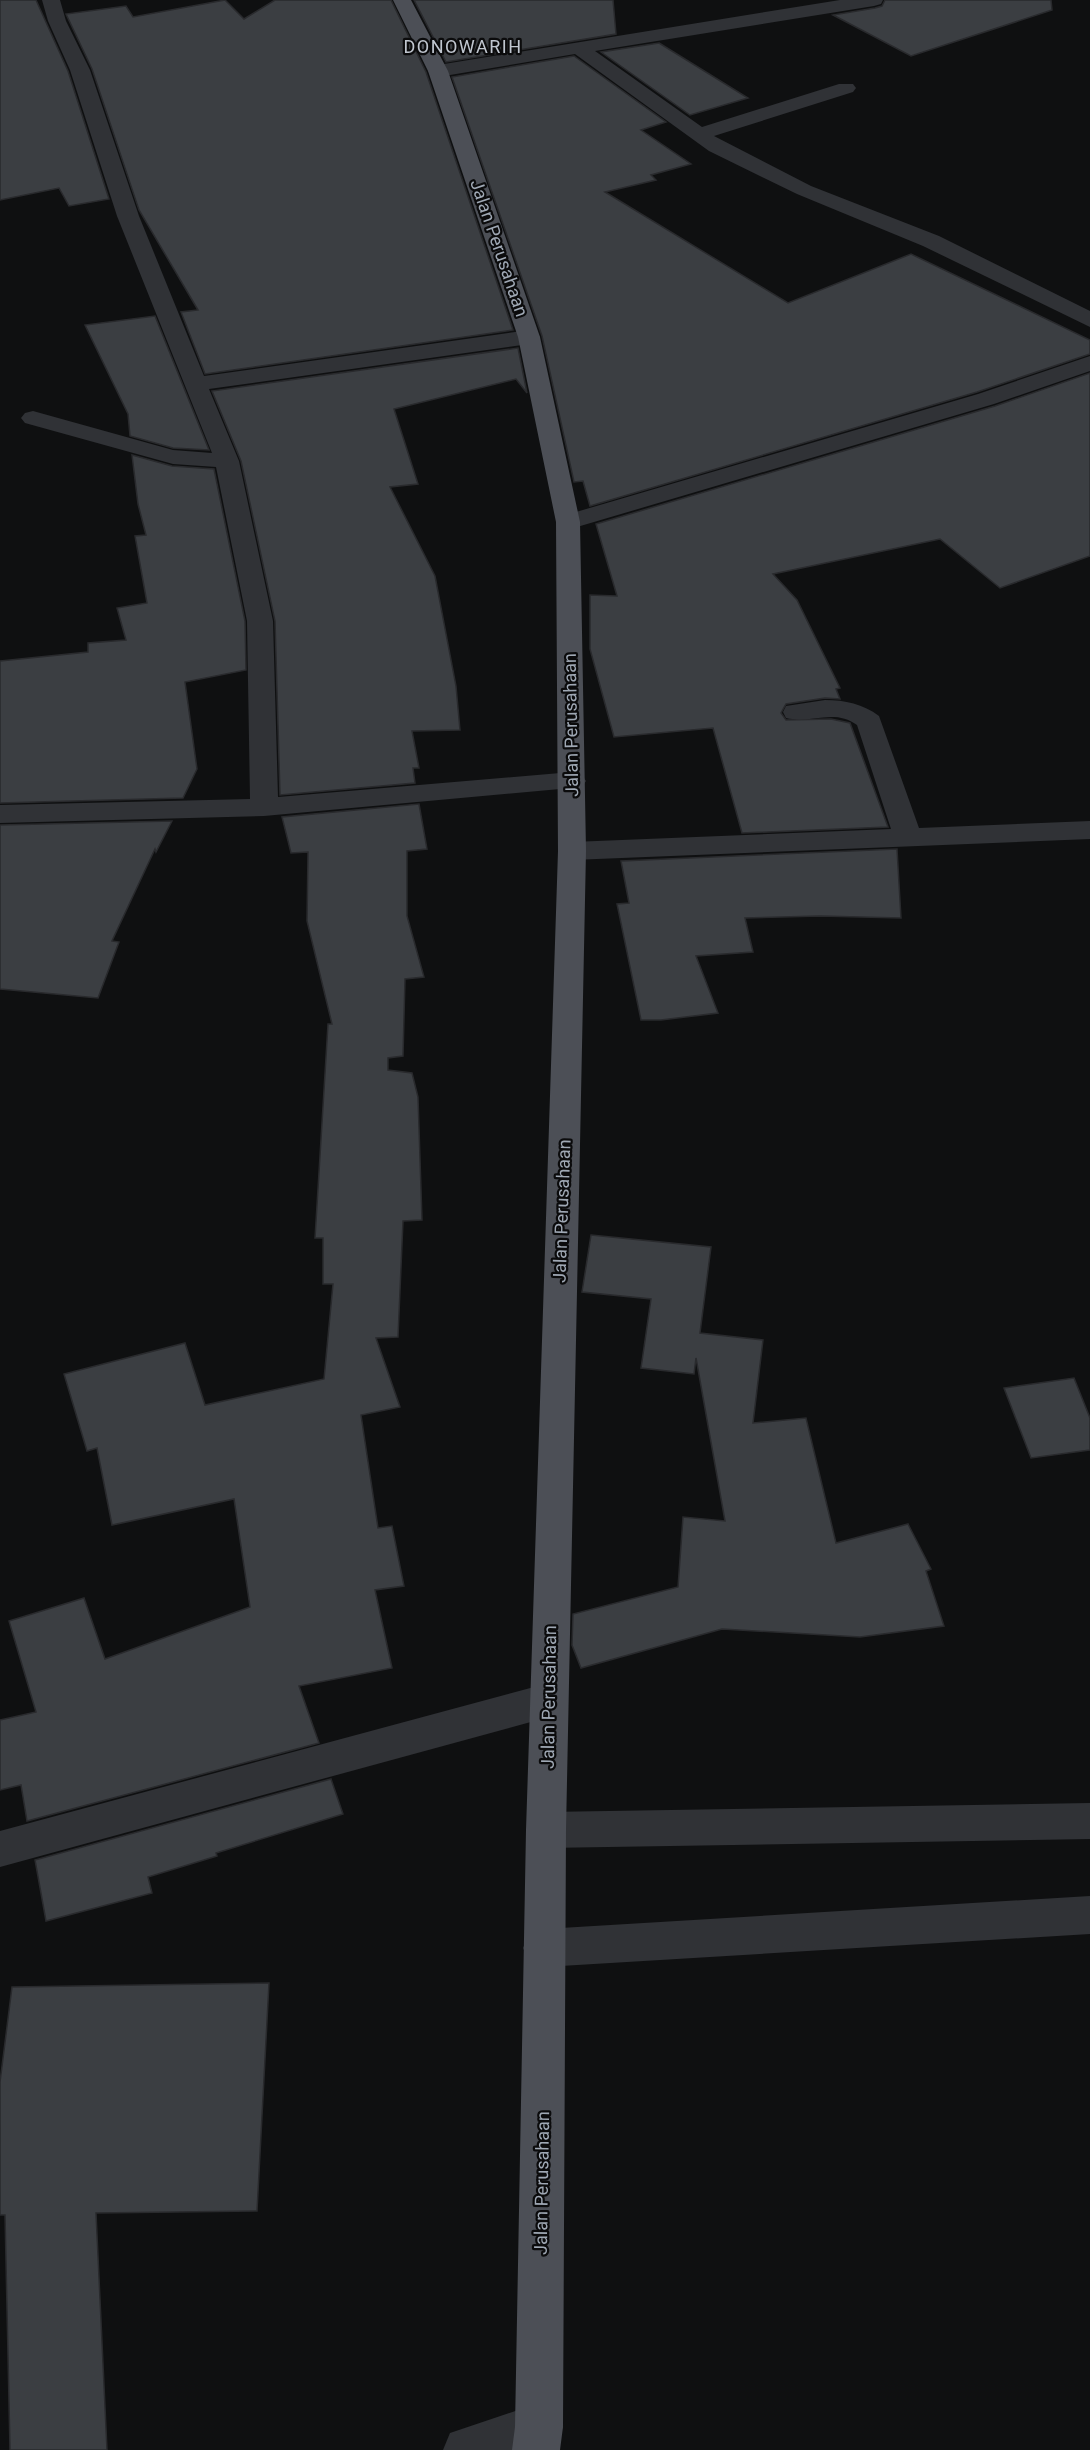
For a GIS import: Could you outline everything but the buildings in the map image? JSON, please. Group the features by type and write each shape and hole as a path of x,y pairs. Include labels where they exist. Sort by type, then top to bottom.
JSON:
{"main road":[{"name":"Jalan Perusahaan","path":"402,0 438,71 529,337 568,522 572,851 546,1830 538,2438"}],"street":[{"path":"51,0 57,21 80,70 128,216 227,461 260,621 264,807"},
{"path":"438,71 874,0"},
{"path":"577,47 716,147 804,190 931,241 1090,321"},
{"path":"698,135 846,88"},
{"path":"196,384 529,337"},
{"path":"568,522 986,399 1090,363"},
{"path":"33,418 173,457 227,461"},
{"path":"796,712 848,708 861,713 869,722 908,838"},
{"path":"0,814 264,807 572,781"},
{"path":"572,851 1090,830"},
{"path":"0,1849 549,1700"},
{"path":"546,1830 1090,1821"},
{"path":"544,1948 1090,1915"},
{"path":"466,2450 538,2438"}],"district":[{"name":"DONOWARIH","path":"463,47"}]}
